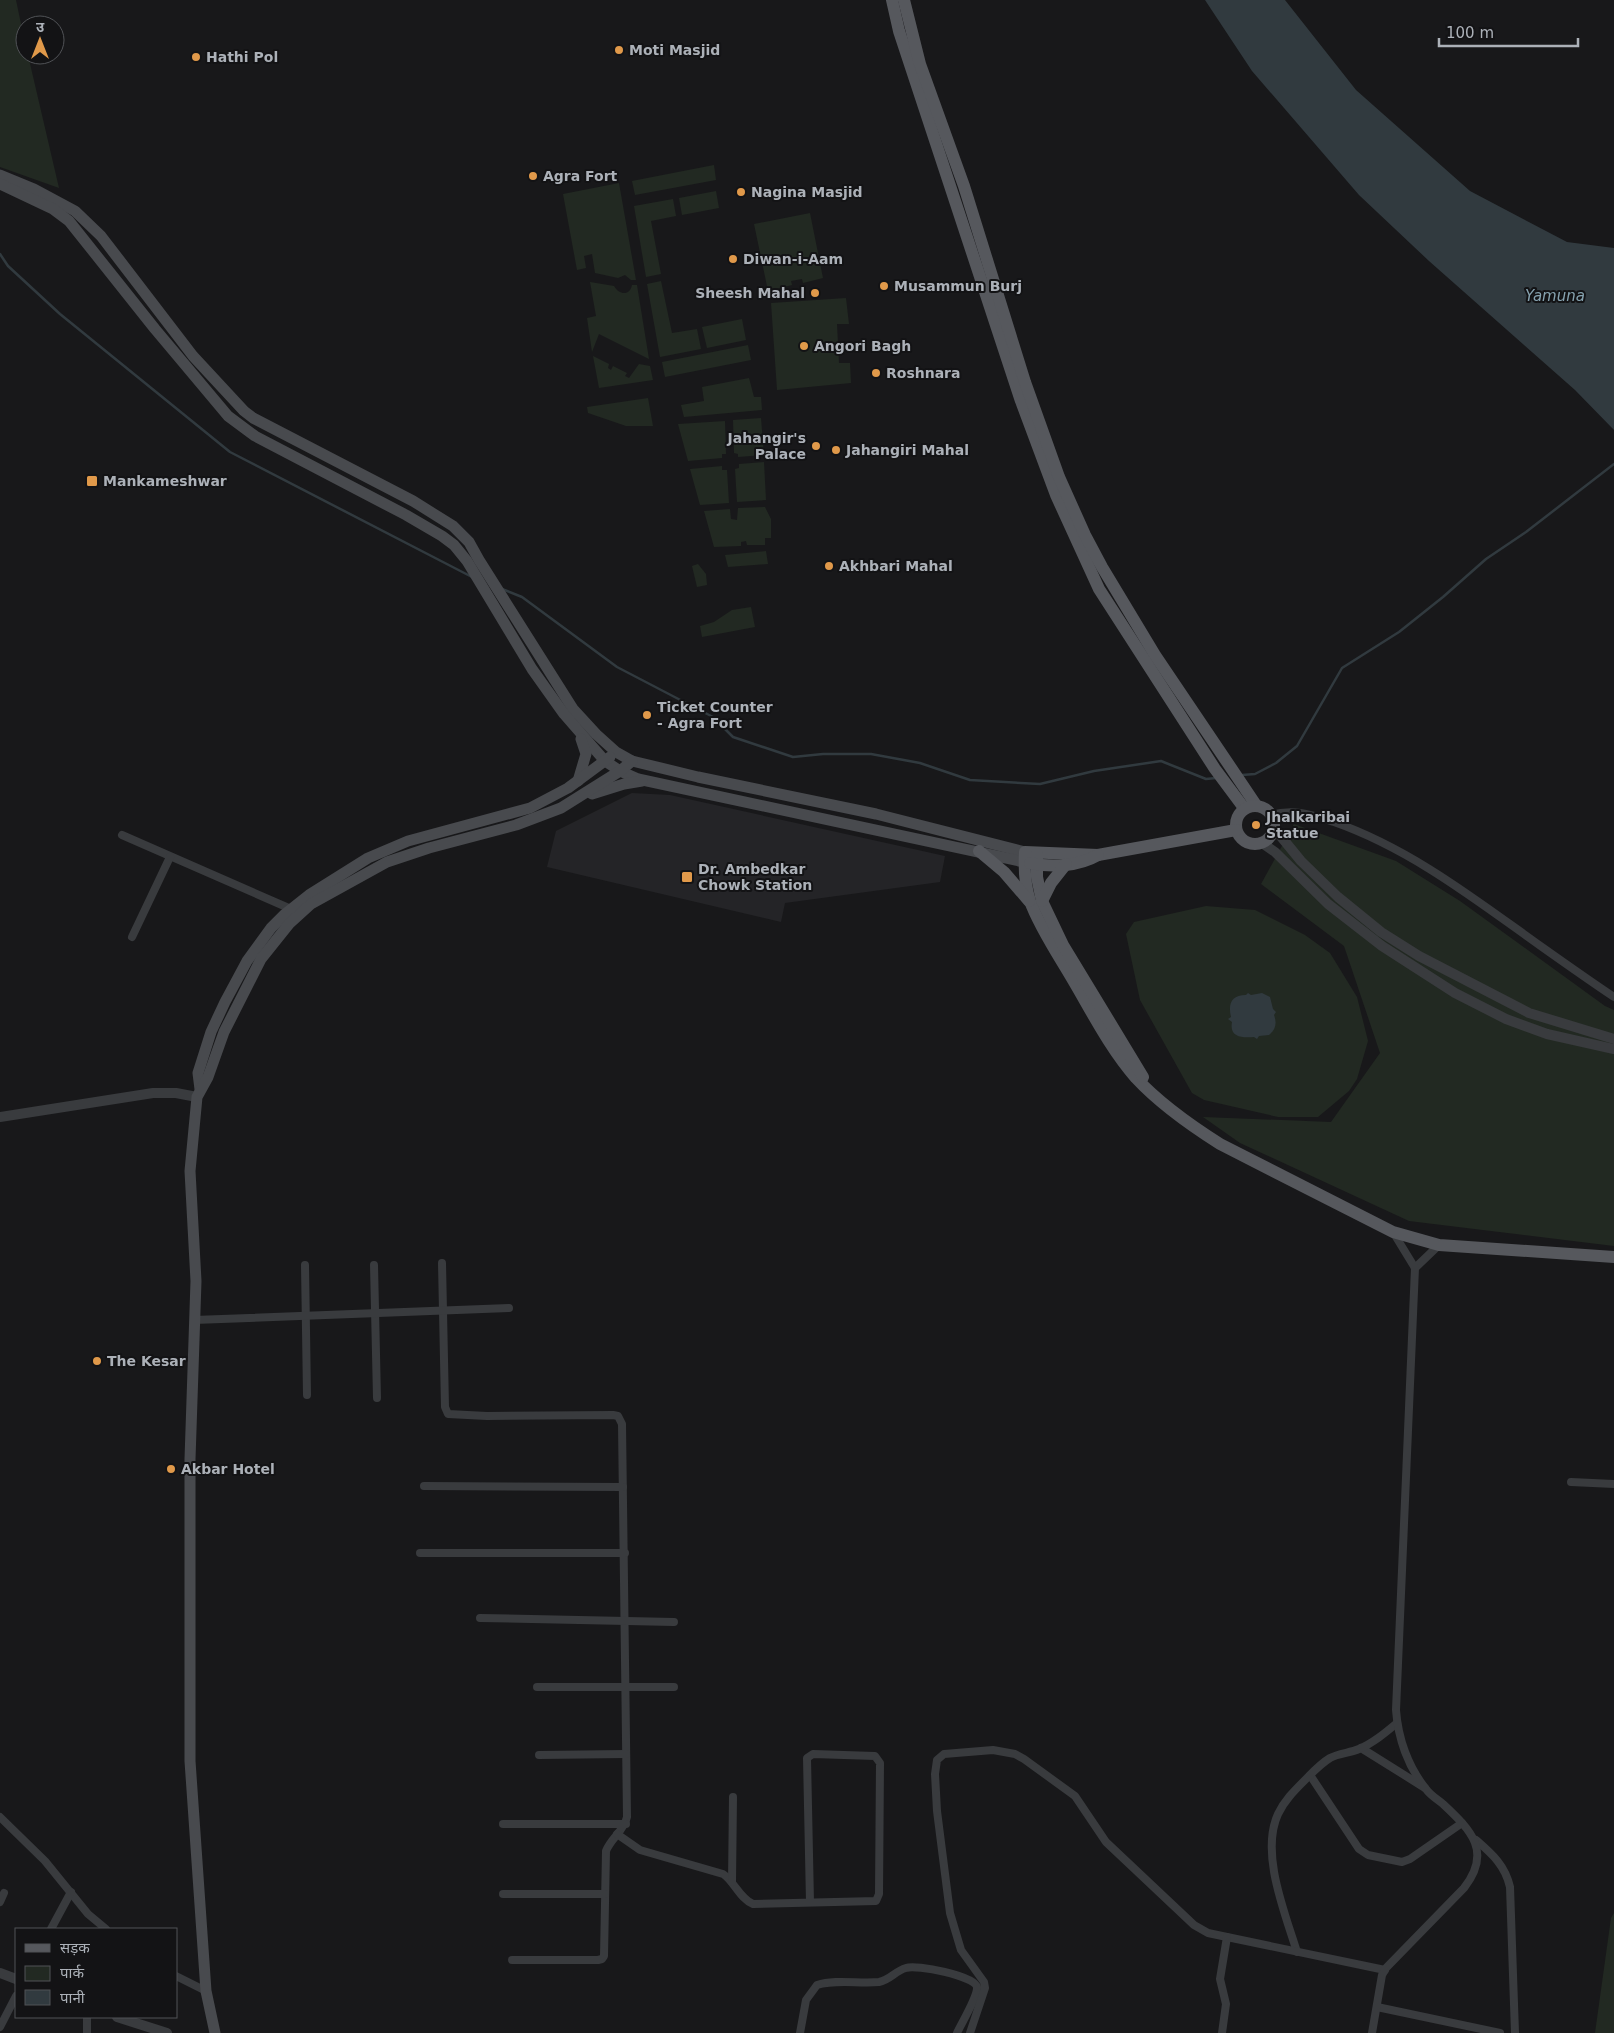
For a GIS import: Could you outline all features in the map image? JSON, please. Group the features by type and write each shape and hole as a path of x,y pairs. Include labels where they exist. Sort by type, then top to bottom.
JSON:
{"main road":[{"path":"892,0 899,31 1012,373 1056,495 1099,588 1220,764 1244,789 1250,807"},
{"path":"904,0 920,64 964,186 1025,382 1059,477 1085,535 1102,567 1220,764 1230,790 1250,807 1267,810 1273,821 1272,834 1262,843 1249,843 1239,836 1236,830 1236,818 1250,807"},
{"path":"0,175 34,189 76,211 100,236 193,356 244,411 413,501 435,514 462,534 469,542 473,561 498,602 519,648 532,670 580,734 605,761 620,771 646,780 979,851 1066,864 1088,860 1098,855"},
{"path":"0,184 53,209 69,221 210,396 234,420 255,436 406,514 446,539 473,561"},
{"path":"234,420 244,411"},
{"path":"406,514 413,501"},
{"path":"498,602 530,642 573,709 616,752 632,761 698,777 876,814 1031,858 1098,855 1236,830"},
{"path":"519,648 530,642"},
{"path":"578,781 586,754 580,734"},
{"path":"215,2033 206,1991 190,1761 190,1459 196,1281 190,1171 199,1093 198,1073 224,1002 252,955 275,923 309,895 368,858 392,847 530,808 551,798 578,781 616,752"},
{"path":"199,1093 208,1077 224,1032 261,959 288,924 311,904 387,862 429,848 523,823 560,808 620,771 632,761"},
{"path":"575,799 624,784 646,780"},
{"path":"979,851 1036,902 1136,1064 1149,1090 1193,1127 1220,1144 1393,1232 1439,1245 1614,1257"},
{"path":"1031,858 1038,888 1036,902"},
{"path":"1036,902 1066,864"}],"street":[{"path":"1614,997 1474,897 1393,848 1362,832 1304,812 1290,811 1273,821 1301,861 1338,897 1381,932 1419,956 1529,1013 1614,1039"},
{"path":"122,835 291,909"},
{"path":"1262,843 1275,852 1328,904 1374,940 1455,993 1506,1019 1547,1034 1614,1049"},
{"path":"132,937 170,857"},
{"path":"0,1116 153,1093 199,1093"},
{"path":"1393,1232 1415,1268 1397,1723 1404,1749 1426,1790"},
{"path":"1415,1268 1439,1245"},
{"path":"442,1263 445,1407 448,1414 487,1416 613,1415 618,1416 622,1424 626,1621 626,1824 608,1845 606,1851 605,1950 602,1959 512,1960"},
{"path":"305,1265 307,1395"},
{"path":"374,1265 377,1398"},
{"path":"194,1320 509,1308"},
{"path":"1571,1482 1614,1484"},
{"path":"424,1486 623,1487"},
{"path":"420,1553 624,1553"},
{"path":"480,1618 674,1622"},
{"path":"536,1687 674,1687"},
{"path":"1297,1952 1275,1877 1272,1840 1274,1824 1282,1807 1310,1775 1332,1757 1361,1748 1374,1741 1397,1723"},
{"path":"1361,1748 1426,1790 1462,1823 1477,1844 1479,1857 1470,1881 1385,1970 1382,1975 1372,2033"},
{"path":"970,2033 985,1988 984,1982 961,1950 950,1913 940,1836 935,1774 937,1760 944,1754 993,1750 1014,1754 1024,1759 1075,1796 1106,1842 1194,1925 1208,1933 1385,1970"},
{"path":"540,1755 626,1754"},
{"path":"617,1834 640,1850 723,1874 746,1900 753,1904 872,1902 879,1899 880,1763 875,1756 813,1754 807,1758 810,1902"},
{"path":"1310,1775 1359,1849 1368,1855 1397,1862 1410,1859 1462,1823"},
{"path":"732,1882 733,1797"},
{"path":"0,1817 45,1861 88,1914 105,1928"},
{"path":"503,1824 626,1824"},
{"path":"1472,1836 1498,1861 1509,1881 1515,2033"},
{"path":"52,1928 71,1892"},
{"path":"0,1902 4,1893"},
{"path":"503,1894 605,1894"},
{"path":"1222,2033 1226,2004 1220,1979 1227,1937"},
{"path":"800,2033 806,2000 817,1985 886,1980 903,1969 914,1967 939,1971 974,1982 977,1989 976,1993 957,2033"},
{"path":"0,1973 15,1979"},
{"path":"178,1977 206,1991"},
{"path":"0,2028 15,1998"},
{"path":"1377,2007 1500,2033"},
{"path":"87,2018 87,2033"},
{"path":"121,2018 167,2033"}],"shaded area":[{"name":"Dr. Ambedkar Chowk Station","path":"632,793 670,795 945,856 940,882 785,903 781,922 547,867 556,831"}],"green space":[{"path":"0,0 16,0 19,15 15,15 15,65 30,65 59,188 0,167"},
{"path":"714,165 716,180 635,195 632,181"},
{"path":"619,183 636,280 631,280 625,275 618,278 595,273 592,254 584,256 586,268 577,270 563,194"},
{"path":"716,191 719,208 682,215 679,198"},
{"path":"673,199 676,216 651,221 661,274 646,277 634,206"},
{"path":"810,213 823,278 803,283 802,279 791,281 792,285 768,291 754,224"},
{"path":"661,281 672,333 697,329 701,349 660,357 647,284"},
{"path":"590,282 614,286 621,293 627,293 632,285 637,285 649,359 599,334 592,352 587,318 596,316"},
{"path":"846,298 849,324 837,324 839,363 850,363 851,383 777,390 771,303"},
{"path":"742,319 746,340 707,348 702,327"},
{"path":"748,345 751,360 665,377 662,362"},
{"path":"593,356 609,364 608,368 611,370 613,366 627,373 625,376 629,378 639,364 650,366 653,380 599,388"},
{"path":"749,378 754,397 761,397 762,410 684,417 681,405 704,401 702,387"},
{"path":"648,398 653,426 626,426 588,413 587,407"},
{"path":"761,418 764,455 738,457 738,454 734,453 733,420"},
{"path":"725,421 726,454 722,454 722,458 688,461 678,424"},
{"path":"764,462 766,500 737,502 735,469 739,468 739,464"},
{"path":"722,466 722,470 727,470 729,503 700,505 690,469"},
{"path":"765,507 771,519 771,538 765,538 765,545 747,545 746,541 741,542 741,546 714,547 704,511 730,509 731,519 737,520 738,508"},
{"path":"766,551 768,564 728,567 725,555"},
{"path":"698,564 706,574 707,585 697,587 692,566"},
{"path":"751,607 755,627 702,637 700,626 714,622 732,610"},
{"path":"1294,824 1396,861 1460,901 1605,1006 1614,1010 1614,1246 1409,1221 1240,1143 1203,1117 1331,1122 1380,1053 1344,946 1261,884"},
{"path":"1206,906 1255,910 1305,935 1330,953 1357,997 1368,1041 1357,1079 1349,1091 1318,1117 1278,1117 1204,1100 1192,1093 1140,1000 1126,934 1134,922"},
{"path":"1614,1913 1614,2033 1595,2033 1611,1918"}],"water":[{"name":"Yamuna","path":"1205,0 1285,0 1356,90 1470,191 1567,242 1614,248 1614,430 1575,390 1429,261 1359,195 1252,71"},
{"path":"1248,993 1251,995 1262,993 1270,997 1273,1009 1276,1012 1274,1015 1275,1026 1269,1035 1259,1036 1257,1039 1254,1037 1238,1036 1233,1031 1232,1022 1228,1019 1231,1017 1230,1004 1237,997"}],"waterway":[{"path":"0,254 8,266 60,314 230,452 472,577"},
{"path":"1242,775 1255,774 1276,763 1297,746 1342,668 1399,632 1486,559 1526,532 1614,464"},
{"path":"502,589 522,597 617,667 713,717 733,737 793,757 823,754 871,754 920,763 970,780 1040,784 1094,771 1161,761 1206,779 1216,778"}],"place":[{"name":"Moti Masjid","path":"619,50"},
{"name":"Hathi Pol","path":"196,57"},
{"name":"Agra Fort","path":"533,176"},
{"name":"Nagina Masjid","path":"741,192"},
{"name":"Diwan-i-Aam","path":"733,259"},
{"name":"Musammun Burj","path":"884,286"},
{"name":"Sheesh Mahal","path":"815,293"},
{"name":"Angori Bagh","path":"804,346"},
{"name":"Roshnara","path":"876,373"},
{"name":"Jahangir's Palace","path":"816,446"},
{"name":"Jahangiri Mahal","path":"836,450"},
{"name":"Mankameshwar","path":"92,481"},
{"name":"Akhbari Mahal","path":"829,566"},
{"name":"Ticket Counter - Agra Fort","path":"647,715"},
{"name":"Jhalkaribai Statue","path":"1256,825"},
{"name":"Dr. Ambedkar Chowk Station","path":"687,877"},
{"name":"The Kesar","path":"97,1361"},
{"name":"Akbar Hotel","path":"171,1469"}]}
